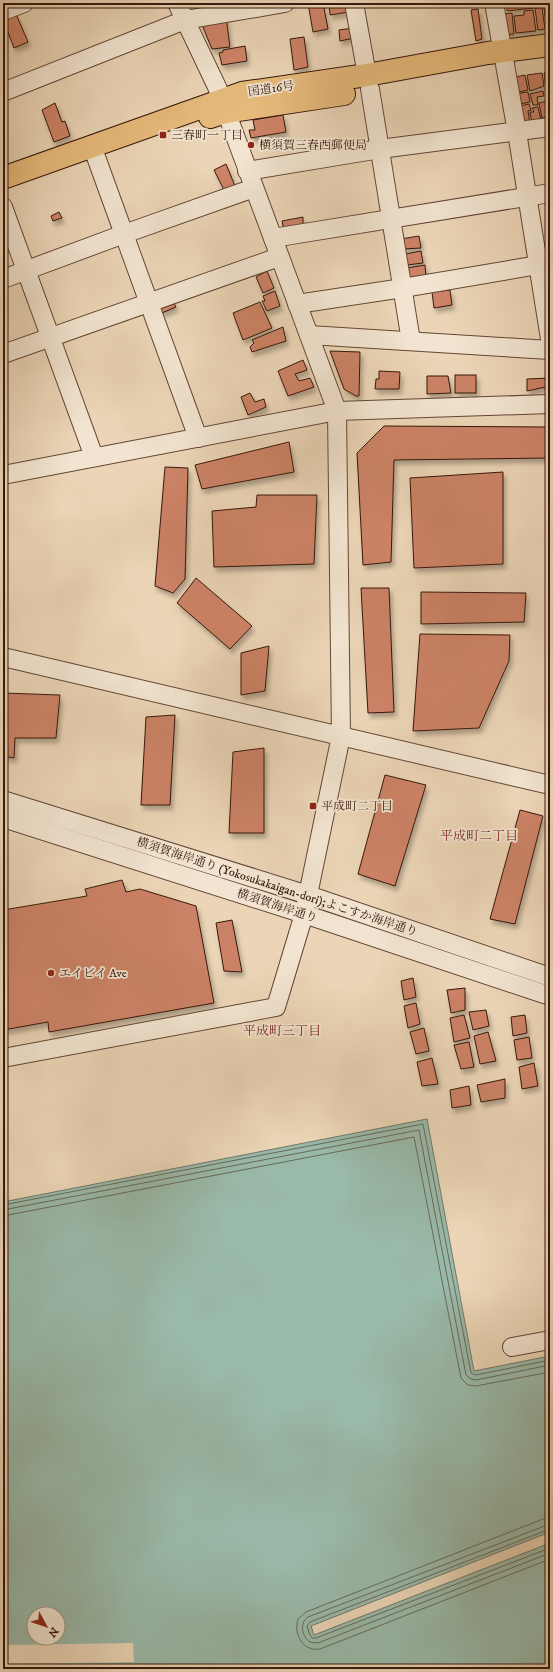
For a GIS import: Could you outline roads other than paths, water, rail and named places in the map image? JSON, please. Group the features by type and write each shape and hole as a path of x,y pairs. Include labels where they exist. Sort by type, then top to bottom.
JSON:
{"highway":[{"name":"国道16号","path":"3,178 195,122 223,106 504,58 550,45"},
{"name":"国道16号","path":"504,58 550,58"},
{"name":"国道16号","path":"3,191 94,152"}],"street":[{"path":"3,11 24,3"},
{"path":"3,1058 276,1007 304,914 341,736 337,411 217,87 178,3"},
{"path":"3,92 185,20 285,3"},
{"path":"354,3 369,82 411,341"},
{"path":"494,3 527,196 544,264 550,340"},
{"path":"247,171 380,149 550,127"},
{"path":"94,152 198,438"},
{"path":"3,280 124,234 254,188"},
{"path":"273,238 550,193"},
{"path":"3,207 94,458"},
{"path":"3,354 279,257"},
{"path":"297,304 544,264"},
{"path":"309,335 550,350"},
{"path":"3,475 337,411 550,404"},
{"path":"3,657 550,785"},
{"name":"横須賀海岸通り (Yokosukakaigan-dori);よこすか海岸通り","path":"3,800 308,895 549,991"},
{"name":"横須賀海岸通り","path":"3,818 549,991"},
{"path":"512,1347 550,1340"}],"water":[{"path":"427,1119 474,1371 550,1356 550,1532 311,1626 314,1635 550,1543 550,1669 3,1669 3,1202"}],"place":[{"name":"三春町一丁目","path":"163,135"},
{"name":"横須賀三春西郵便局","path":"251,145"},
{"name":"平成町二丁目","path":"313,806"},
{"name":"エイビイ Ave","path":"51,973"}],"district":[{"name":"平成町二丁目","path":"479,836"},
{"name":"平成町三丁目","path":"282,1031"}]}
